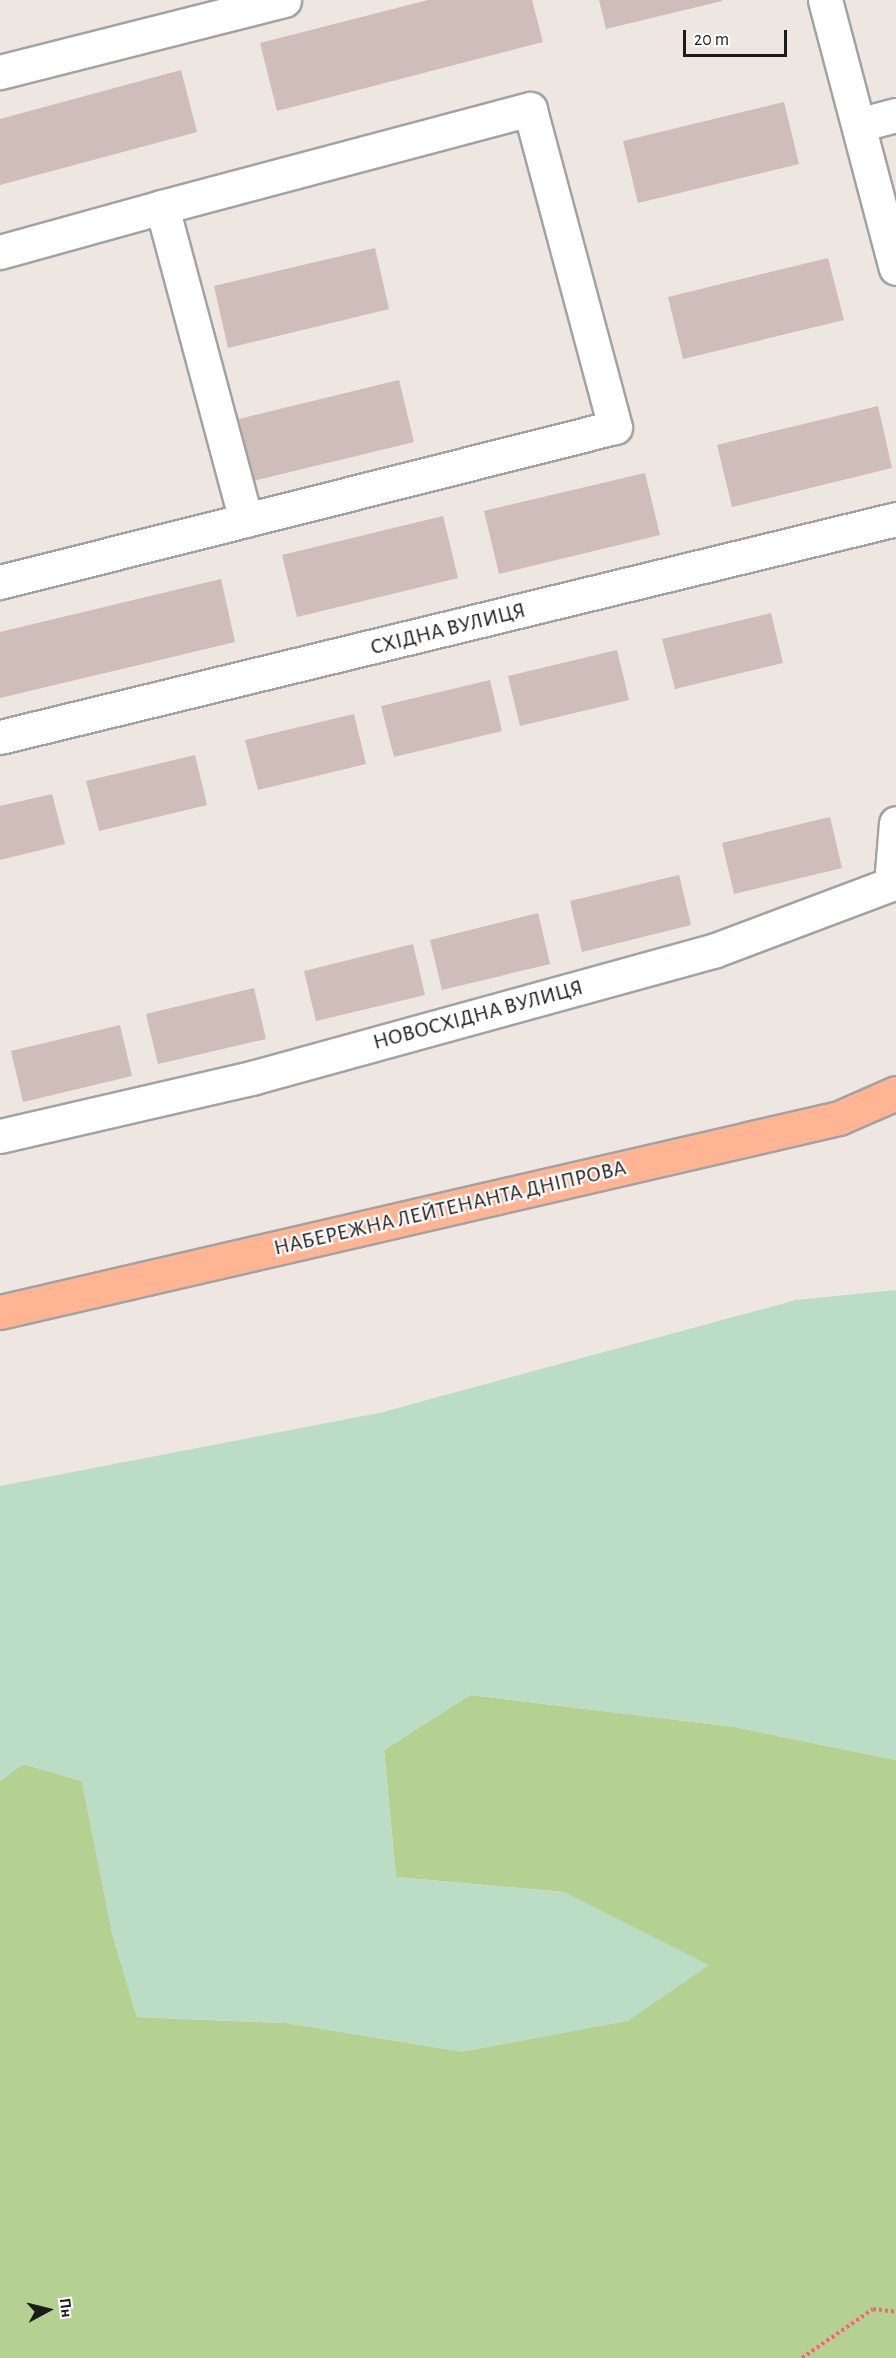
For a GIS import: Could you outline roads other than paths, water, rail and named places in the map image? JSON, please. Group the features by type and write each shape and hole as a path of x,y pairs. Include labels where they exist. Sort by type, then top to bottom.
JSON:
{"main road":[{"name":"НАБЕРЕЖНА ЛЕЙТЕНАНТА ДНІПРОВА","path":"0,1312 839,1118 896,1093"}],"street":[{"path":"0,72 284,0"},
{"path":"825,0 862,124 896,268"},
{"path":"0,252 530,109 615,427 0,582"},
{"path":"862,124 896,115"},
{"path":"162,207 246,520"},
{"name":"СХІДНА ВУЛИЦЯ","path":"0,737 896,519"},
{"name":"НОВОСХІДНА ВУЛИЦЯ","path":"2,1129 255,1077 713,951 891,884 896,824"}]}
